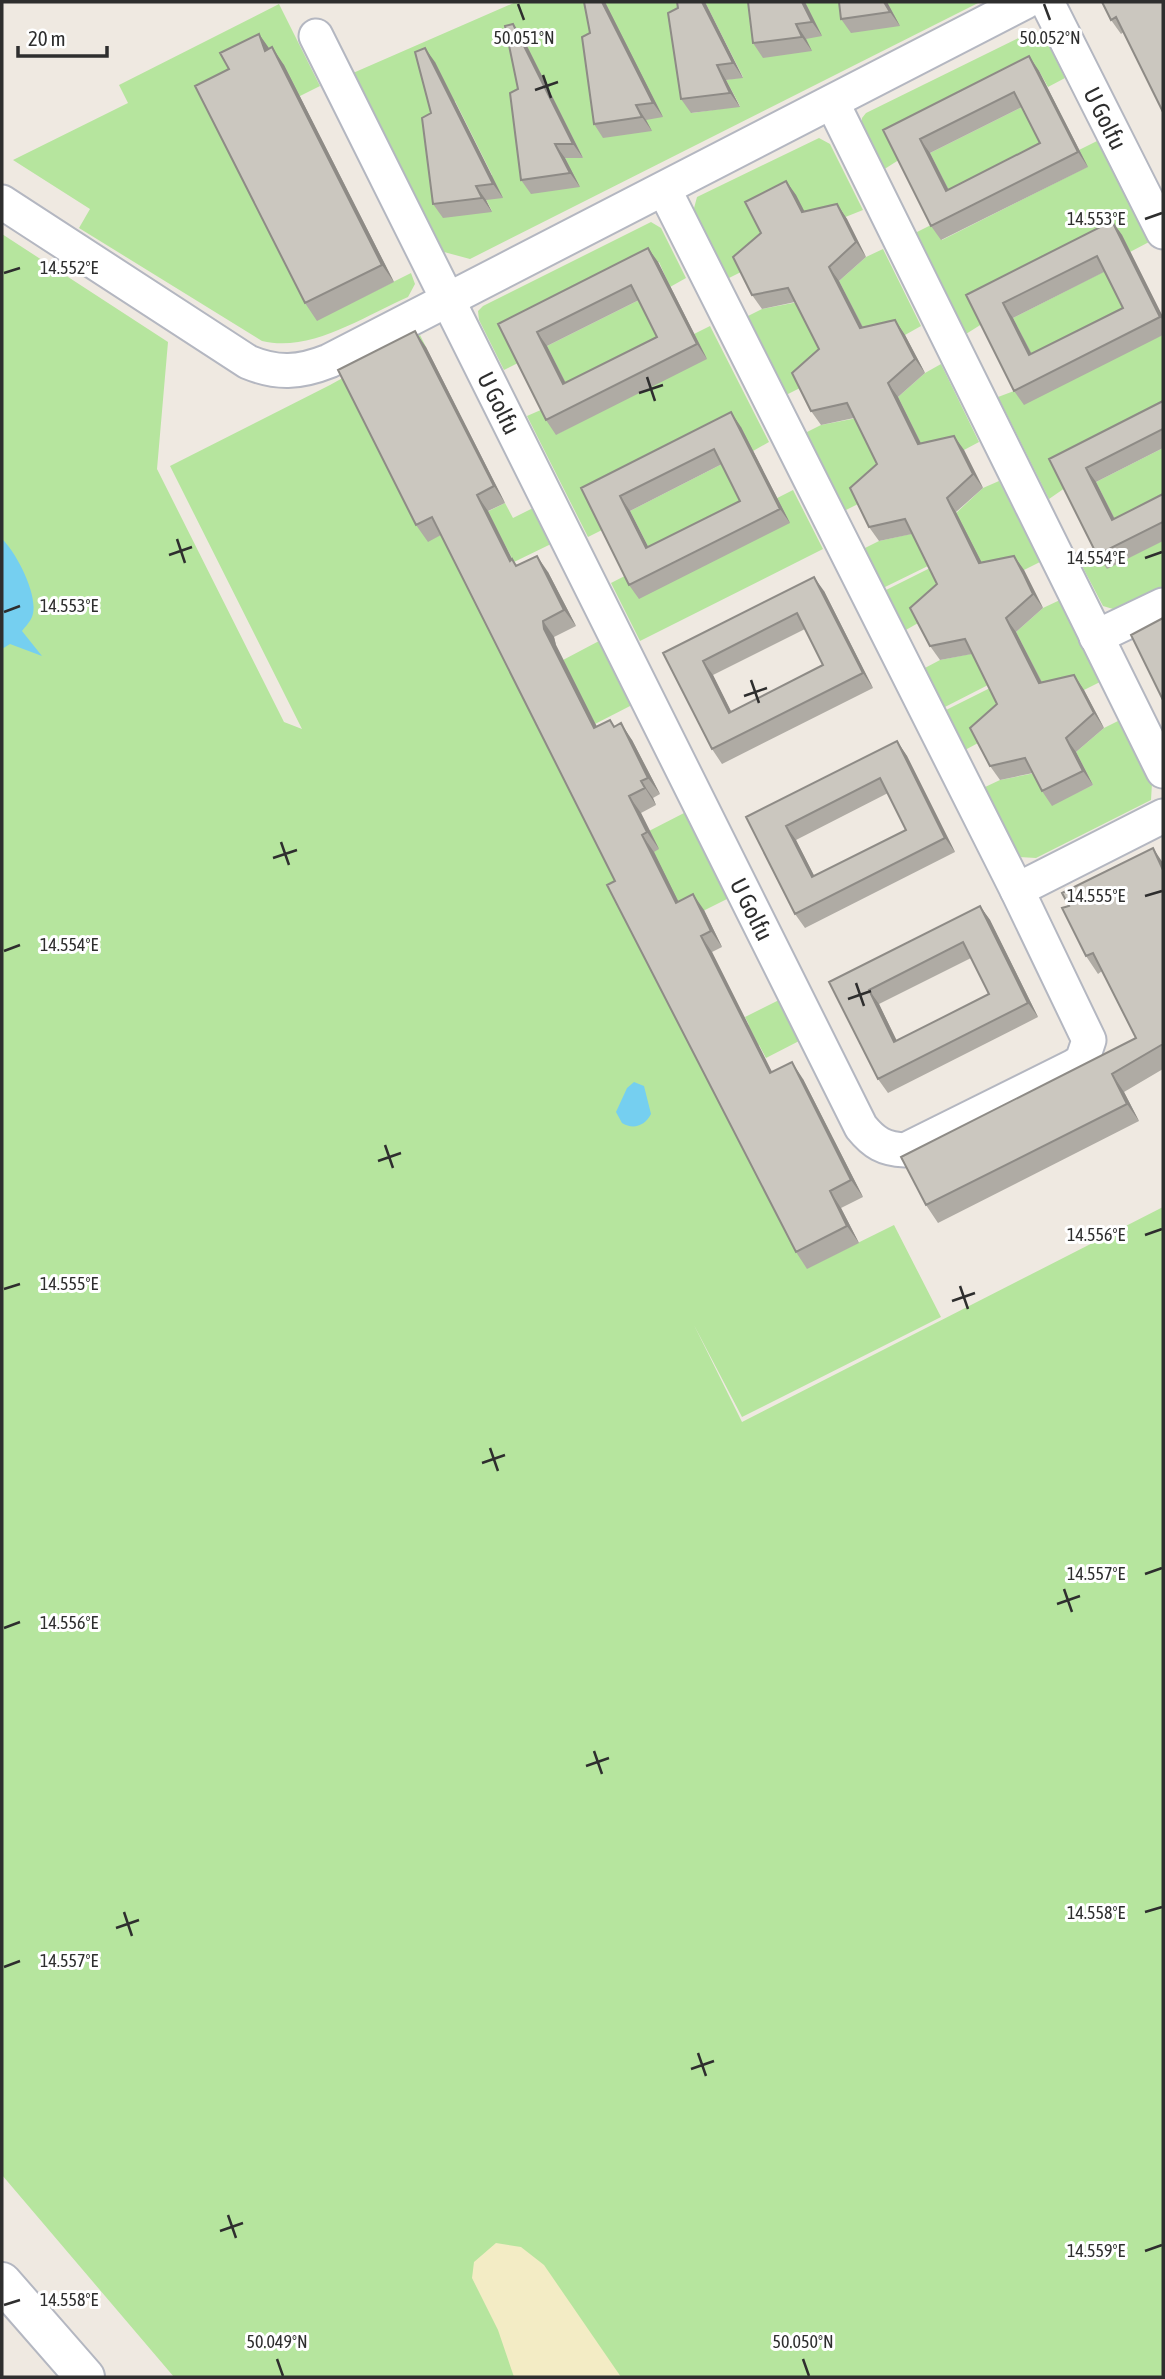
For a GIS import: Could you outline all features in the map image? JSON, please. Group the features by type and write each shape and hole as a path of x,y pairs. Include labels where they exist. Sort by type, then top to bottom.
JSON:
{"street":[{"path":"2,202 248,362 283,373 314,367 1025,2"},
{"name":"U Golfu","path":"1047,2 1163,232"},
{"name":"U Golfu","path":"316,36 861,1127 872,1141 887,1149 905,1150 920,1145 1074,1066 1082,1060 1088,1049 1086,1030 664,189"},
{"path":"831,102 1163,771"},
{"path":"1096,637 1163,605"},
{"path":"1017,890 1163,816"},
{"path":"2,2282 86,2377"}],"green space":[{"path":"516,2 684,2 692,113 740,106 726,80 743,77 705,2 756,2 795,17 811,15 805,2 847,2 899,26 887,2 980,2 470,259 444,252 353,73","holes":["534,61 583,158 565,158 579,187 520,107","455,101 492,175 475,178 492,211 432,132"]},
{"path":"279,4 320,86 300,96 317,320 411,273 415,284 408,297 337,331 299,342 281,343 262,341 79,228 90,209 13,160 128,103 119,85"},
{"path":"1035,30 1044,35 1065,78 1048,87 1039,71 883,170 861,128 862,118 866,113"},
{"path":"1024,106 1050,157 956,205 930,153"},
{"path":"819,138 830,144 863,210 770,247 743,271 727,279 693,212 697,197"},
{"path":"1097,141 1149,242 1130,252 1122,236 966,334 915,233 933,224 942,240 1087,167 1079,150"},
{"path":"651,222 661,228 686,278 670,287 659,262 520,362 504,370 479,320 478,311 483,306"},
{"path":"2,234 168,342 157,469 284,722 302,729 170,466 330,385 420,335 426,347 428,541 505,503 513,518 533,508 551,544 514,562 503,541 574,682 563,660 599,641 632,705 595,724 587,709 571,717 649,831 686,812 729,898 687,919 618,902 749,1025 745,1017 781,999 801,1040 766,1058 759,1045 738,1056 807,1268 894,1225 941,1317 742,1417 694,1325 742,1422 1163,1207 1163,2377 174,2377 2,2175"},
{"path":"883,249 921,326 905,335 870,342 839,281 866,257"},
{"path":"1107,270 1133,322 1039,369 1013,318"},
{"path":"641,299 667,351 573,398 547,346"},
{"path":"798,302 829,363 802,387 786,395 746,317 762,309"},
{"path":"710,326 769,442 753,451 740,427 604,529 588,537 527,416 543,409 557,434 631,396 694,334"},
{"path":"1163,335 1163,420 1049,499 998,397"},
{"path":"941,364 979,442 964,450 928,458 898,397 925,373"},
{"path":"857,418 887,479 860,503 844,511 805,433 821,425"},
{"path":"1163,448 1163,513 1122,534 1096,482"},
{"path":"724,463 750,515 656,562 630,511"},
{"path":"999,481 1040,562 1024,570 988,577 956,513 983,488"},
{"path":"793,490 823,549 640,641 611,583"},
{"path":"915,533 930,565 883,588 863,549 879,541"},
{"path":"1163,541 1163,586 1121,607 1113,609 1103,606 1080,562 1099,553"},
{"path":"932,567 947,598 920,622 904,631 884,591"},
{"path":"1060,600 1100,682 1084,690 1049,697 1016,632 1043,608"},
{"path":"975,653 990,684 943,708 923,669 940,660"},
{"path":"992,687 1008,718 980,742 965,750 944,711"},
{"path":"1120,720 1152,783 1151,800 1036,858 1019,857 983,788 1000,780 1035,773 1052,805 1093,785 1076,752 1104,728"}],"sand":[{"path":"496,2243 521,2247 544,2265 621,2377 514,2377 498,2330 472,2278 474,2262"}],"water":[{"path":"2,539 20,564 30,587 34,608 29,623 22,631 42,656 10,644 2,649"},
{"path":"634,1082 644,1086 651,1114 642,1124 634,1126 622,1123 616,1112 627,1088"}],"building":[{"path":"584,2 602,2 653,103 636,105 642,117 594,124 582,37 590,33"},
{"path":"677,2 702,2 733,63 717,65 730,93 681,99 668,13 678,8"},
{"path":"748,2 802,2 812,22 796,24 802,37 753,43"},
{"path":"839,2 884,2 890,12 841,19"},
{"path":"1102,2 1163,2 1163,112 1116,17 1111,20"},
{"path":"513,24 573,144 555,144 570,173 521,180 510,93 518,89 505,26"},
{"path":"259,34 265,51 272,47 382,265 305,303 195,86 229,69 220,53"},
{"path":"425,48 493,184 476,186 482,198 433,204 422,118 431,113 415,52"},
{"path":"1029,56 1078,152 931,226 883,130","holes":["1014,92 1040,143 946,191 920,139"]},
{"path":"786,181 802,212 837,204 856,242 829,267 860,328 895,320 915,359 888,383 918,444 954,436 973,474 947,498 979,563 1014,556 1033,594 1006,618 1039,683 1074,675 1094,713 1066,738 1083,771 1042,791 1025,758 990,766 970,728 997,704 965,639 930,646 910,608 937,584 905,519 869,527 850,488 877,464 847,403 811,411 792,373 819,349 788,288 752,295 733,257 761,233 745,202"},
{"path":"1112,221 1160,317 1014,391 966,295","holes":["1097,256 1123,308 1029,355 1003,303"]},
{"path":"648,248 697,344 546,420 498,324","holes":["631,285 657,337 563,384 537,332"]},
{"path":"415,331 494,486 477,495 510,561 512,559 516,566 537,556 564,610 543,621 544,629 594,728 610,720 614,727 621,723 648,778 641,781 645,788 629,796 647,832 642,835 676,903 693,894 711,931 701,936 770,1073 792,1062 851,1180 830,1191 847,1226 796,1252 607,885 615,881 432,517 416,525 338,370"},
{"path":"1163,401 1163,429 1086,468 1112,520 1163,494 1163,522 1097,555 1049,459"},
{"path":"731,412 780,509 629,585 581,488","holes":["714,449 740,501 646,548 620,496"]},
{"path":"814,577 863,673 712,749 663,653","holes":["797,613 823,665 729,713 703,661"]},
{"path":"1163,618 1163,700 1131,635"},
{"path":"897,741 945,838 795,914 746,817","holes":["880,778 906,830 812,877 786,826"]},
{"path":"1153,848 1163,870 1163,1044 1112,1074 1127,1104 926,1205 901,1157 1136,1038 1093,953 1086,956 1062,908 1069,906 1062,893"},
{"path":"980,906 1028,1003 878,1079 829,982","holes":["963,942 989,994 894,1042 869,990"]}]}
